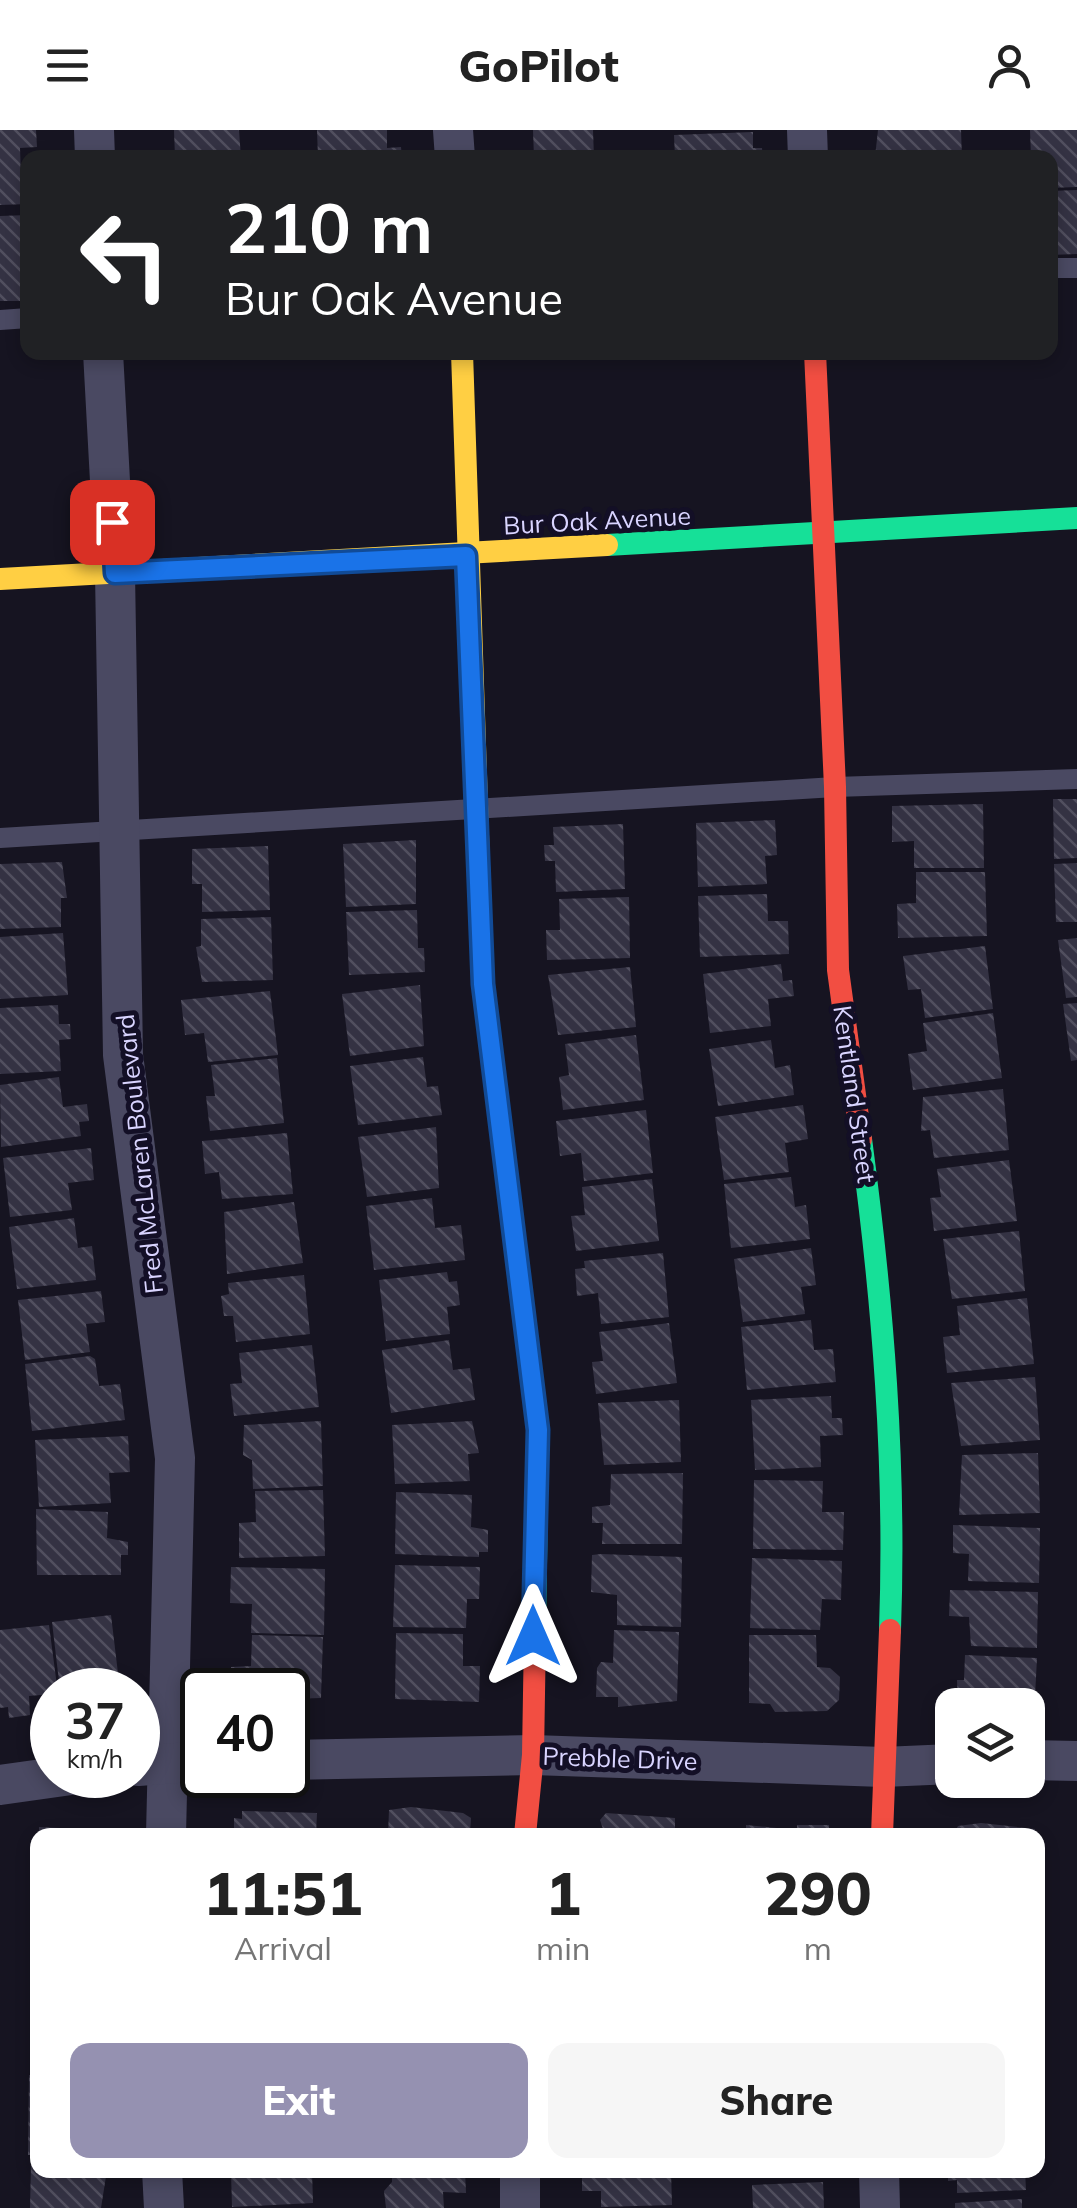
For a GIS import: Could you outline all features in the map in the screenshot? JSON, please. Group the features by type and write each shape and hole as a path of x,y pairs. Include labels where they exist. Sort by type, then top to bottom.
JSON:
{"street":[{"name":"Fred McLaren Boulevard","path":"103,360 115,573 123,1055 175,1458 166,1828"},
{"path":"462,360 483,984 538,1430 533,1755 526,1828"},
{"name":"Kentland Street","path":"815,360 820,534 835,787 838,970 884,1322 894,1512 882,1828"},
{"name":"Bur Oak Avenue","path":"0,579 466,556 1077,518"},
{"name":"Prebble Drive","path":"310,1760 533,1755 883,1767 935,1765"},
{"path":"1045,1760 1077,1761"},
{"path":"0,1785 30,1781"},
{"path":"162,2178 164,2208"},
{"path":"520,2178 520,2208"},
{"path":"879,2178 880,2208"}],"lane":[{"path":"0,838 835,787 1077,779"}],"building":[{"path":"0,130 36,130 37,147 20,148 20,204 0,205"},
{"path":"174,130 239,130 240,150 175,150"},
{"path":"317,130 387,130 387,148 401,150 318,150"},
{"path":"533,130 593,130 594,150 534,150"},
{"path":"878,130 961,130 962,150 876,150"},
{"path":"1030,130 1077,130 1077,187 1058,188 1058,150 1031,150"},
{"path":"753,132 753,148 762,150 675,150 674,135"},
{"path":"1077,190 1077,254 1058,255 1058,191"},
{"path":"20,215 20,301 0,301 0,216"},
{"path":"1053,799 1077,799 1077,858 1054,859"},
{"path":"983,804 984,868 914,868 914,841 892,842 892,806"},
{"path":"775,820 777,855 765,856 767,884 698,887 696,823"},
{"path":"623,824 625,889 556,892 555,861 545,861 544,845 554,845 553,827"},
{"path":"416,840 416,904 346,907 343,844"},
{"path":"268,846 270,910 202,912 202,884 192,884 192,849"},
{"path":"62,862 67,898 61,898 61,927 0,929 0,864"},
{"path":"1077,863 1077,922 1056,922 1054,864"},
{"path":"916,872 985,872 987,936 898,938 897,904 916,903"},
{"path":"767,894 768,921 788,921 789,954 700,957 698,896"},
{"path":"629,897 630,958 547,960 546,930 560,930 559,899"},
{"path":"417,910 418,948 424,948 425,972 349,975 346,912"},
{"path":"271,917 273,980 202,982 196,947 201,946 201,919"},
{"path":"63,933 68,995 0,999 0,937"},
{"path":"1077,938 1077,997 1066,998 1058,940"},
{"path":"985,946 993,1009 925,1018 921,989 908,990 903,956"},
{"path":"781,964 783,981 792,980 794,996 768,999 771,1026 710,1033 703,974"},
{"path":"630,967 636,1027 558,1035 548,975"},
{"path":"420,985 424,1046 350,1056 342,994"},
{"path":"270,991 278,1055 208,1062 204,1033 185,1035 181,1000"},
{"path":"1077,1003 1077,1060 1071,1061 1063,1004"},
{"path":"58,1005 59,1024 70,1024 71,1039 59,1040 61,1071 0,1074 0,1008"},
{"path":"993,1013 1002,1078 913,1090 908,1054 927,1051 923,1023"},
{"path":"636,1035 644,1100 563,1110 559,1077 569,1075 565,1044"},
{"path":"771,1040 775,1068 790,1065 794,1095 718,1106 709,1049"},
{"path":"423,1057 427,1087 438,1086 442,1115 358,1125 350,1066"},
{"path":"277,1058 284,1123 210,1131 206,1096 215,1096 211,1065"},
{"path":"59,1077 63,1107 87,1104 89,1121 79,1122 81,1136 1,1147 0,1085"},
{"path":"1003,1089 1009,1150 934,1158 930,1130 921,1131 923,1097"},
{"path":"803,1105 808,1139 785,1143 789,1172 724,1180 715,1117"},
{"path":"646,1110 653,1173 584,1181 581,1153 560,1156 556,1121"},
{"path":"436,1127 439,1188 367,1197 358,1137"},
{"path":"287,1133 293,1194 222,1199 219,1172 205,1174 202,1141"},
{"path":"91,1148 94,1180 68,1183 72,1210 10,1217 3,1158"},
{"path":"1009,1160 1017,1221 934,1231 930,1198 941,1197 937,1169"},
{"path":"791,1177 795,1207 806,1205 810,1239 731,1248 724,1184"},
{"path":"652,1179 659,1241 576,1251 571,1216 585,1215 582,1187"},
{"path":"432,1198 435,1228 461,1225 465,1260 374,1270 366,1206"},
{"path":"294,1202 303,1263 227,1274 224,1212"},
{"path":"74,1218 78,1248 92,1246 96,1280 17,1289 9,1227"},
{"path":"1019,1231 1025,1291 952,1299 943,1239"},
{"path":"811,1248 816,1285 801,1287 805,1314 743,1322 734,1259"},
{"path":"663,1253 669,1317 601,1324 598,1293 577,1296 575,1269 585,1268 584,1261"},
{"path":"447,1272 449,1282 457,1281 460,1305 447,1307 450,1334 386,1341 379,1280"},
{"path":"304,1275 310,1334 236,1342 233,1316 224,1316 221,1296 229,1294 228,1283"},
{"path":"101,1291 105,1322 86,1324 90,1352 25,1360 18,1300"},
{"path":"1027,1298 1034,1364 947,1373 943,1337 960,1335 957,1306"},
{"path":"811,1320 814,1350 833,1349 836,1382 747,1390 741,1327"},
{"path":"669,1323 677,1383 596,1394 592,1362 603,1361 599,1332"},
{"path":"449,1340 453,1370 470,1368 475,1400 391,1413 382,1350"},
{"path":"312,1345 319,1407 234,1416 230,1384 242,1383 239,1353"},
{"path":"90,1356 95,1359 99,1386 120,1384 125,1420 32,1431 25,1364"},
{"path":"1035,1377 1040,1440 961,1446 951,1383"},
{"path":"831,1396 832,1418 842,1418 843,1435 820,1436 821,1467 755,1470 751,1400"},
{"path":"679,1400 681,1462 604,1465 598,1403"},
{"path":"321,1421 323,1486 253,1489 252,1460 243,1455 244,1425"},
{"path":"472,1421 479,1453 468,1454 470,1481 395,1484 392,1425"},
{"path":"128,1436 130,1472 109,1473 111,1503 39,1507 35,1440"},
{"path":"1038,1453 1040,1513 959,1515 962,1455"},
{"path":"683,1473 682,1544 602,1544 603,1523 592,1523 592,1507 610,1505 611,1474"},
{"path":"754,1480 823,1481 822,1512 844,1512 843,1550 753,1549"},
{"path":"323,1490 325,1556 239,1558 239,1523 256,1522 255,1491"},
{"path":"396,1492 472,1495 471,1527 488,1530 488,1552 479,1552 479,1557 395,1554"},
{"path":"36,1509 108,1512 107,1538 128,1542 128,1555 121,1555 121,1575 37,1575"},
{"path":"953,1525 1040,1528 1039,1583 968,1581 969,1554 953,1553"},
{"path":"592,1555 682,1557 681,1627 617,1625 617,1595 591,1592"},
{"path":"752,1558 842,1561 841,1600 822,1599 820,1630 750,1628"},
{"path":"395,1565 480,1567 479,1599 467,1599 466,1628 393,1627"},
{"path":"231,1567 325,1569 324,1635 251,1633 252,1604 230,1603"},
{"path":"950,1590 1038,1592 1037,1648 971,1646 969,1617 949,1616"},
{"path":"111,1615 117,1668 57,1668 52,1622"},
{"path":"49,1625 55,1668 30,1668 30,1715 9,1718 8,1707 0,1708 0,1630"},
{"path":"614,1630 679,1632 677,1701 618,1707 618,1697 596,1697 597,1668 601,1662 613,1663"},
{"path":"396,1633 463,1634 463,1666 480,1666 479,1702 395,1699"},
{"path":"252,1635 323,1637 321,1698 310,1698 310,1668 231,1668 251,1666"},
{"path":"749,1635 816,1635 817,1667 830,1668 840,1677 839,1700 827,1711 775,1712 770,1704 749,1703"},
{"path":"965,1655 1037,1658 1035,1688 957,1688 957,1680 964,1680"},
{"path":"411,1807 463,1813 471,1818 470,1828 388,1828 389,1810"},
{"path":"242,1811 317,1813 316,1828 234,1828 234,1818 242,1819"},
{"path":"606,1813 675,1818 675,1828 603,1828 600,1820"},
{"path":"981,1823 1026,1828 957,1828"},
{"path":"797,1825 829,1828 797,1828"},
{"path":"29,2075 30,2075 30,2155"},
{"path":"31,2178 106,2178 101,2208 30,2208"},
{"path":"231,2178 312,2178 313,2203 232,2207"},
{"path":"392,2178 465,2178 466,2193 443,2192 444,2208 386,2208 384,2191"},
{"path":"582,2178 671,2178 672,2205 601,2207 601,2191 582,2191"},
{"path":"948,2178 1025,2178 1026,2190 957,2193 957,2180"},
{"path":"823,2182 824,2208 753,2208 752,2185"},
{"path":"1022,2199 1022,2208 955,2208 955,2203"}],"traffic: fast":[{"path":"607,545 1077,518"},
{"path":"496,1088 538,1431 535,1632"},
{"path":"861,1139 886,1384 891,1506 890,1630"}],"traffic: slow":[{"path":"462,360 483,985 496,1088"},
{"path":"0,579 607,545"}],"traffic: jam":[{"path":"815,360 835,787 838,970 861,1139"},
{"path":"882,1828 890,1630"},
{"path":"526,1828 533,1755 535,1632"}],"route":[{"path":"112,522 115,573 466,556 483,984 538,1430 533,1636"}]}
